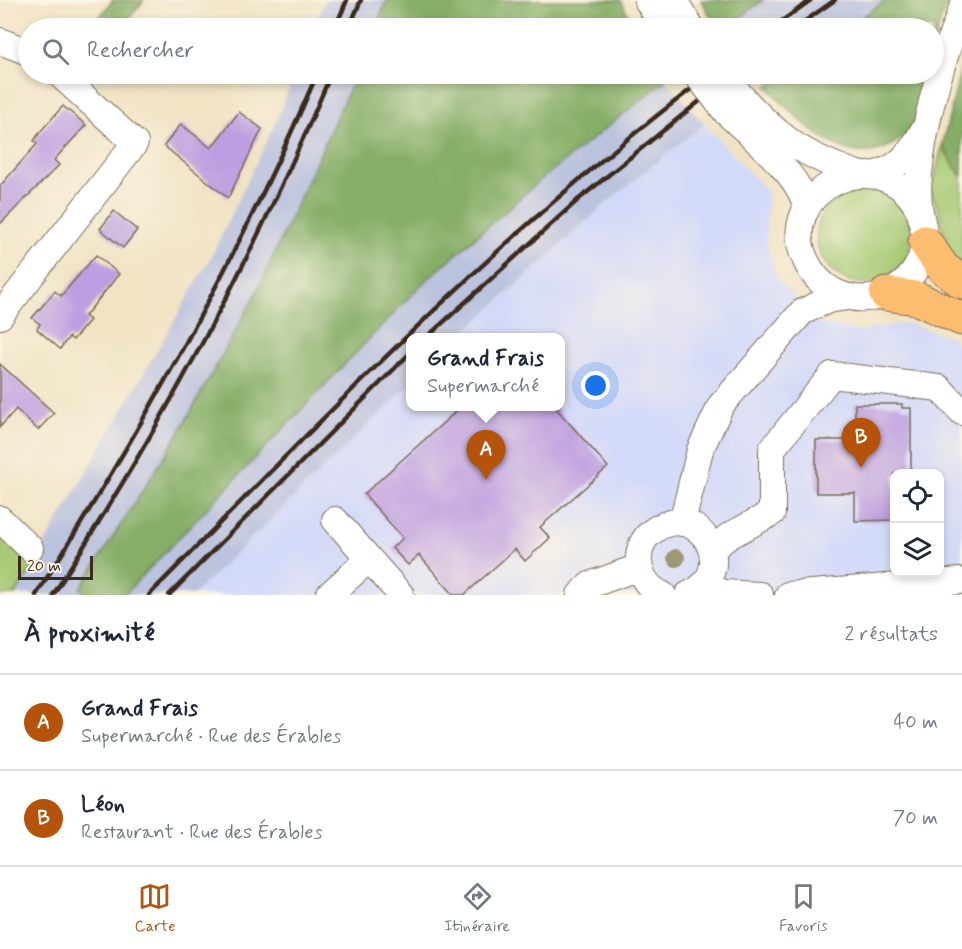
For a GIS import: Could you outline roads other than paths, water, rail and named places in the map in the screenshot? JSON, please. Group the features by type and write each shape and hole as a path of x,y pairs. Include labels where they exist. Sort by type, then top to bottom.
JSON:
{"main road":[{"path":"922,227 943,267 962,282"},
{"path":"886,294 916,298 962,319"}],"street":[{"path":"647,0 670,18"},
{"path":"674,0 679,18"},
{"path":"944,68 962,8"},
{"path":"0,41 18,48"},
{"path":"0,316 135,143 70,84"},
{"path":"709,84 794,146 864,175 888,180 901,188 912,198 922,227"},
{"path":"727,84 734,104 803,194 806,210 801,235 807,265 805,290 797,317"},
{"path":"682,523 700,450 721,405 797,317 814,305 848,297 871,298 886,294 910,277 922,257 919,176 927,125 939,84"},
{"path":"806,210 818,194 830,184 886,172 899,163 916,143 927,125"},
{"path":"807,265 821,283 848,297"},
{"path":"712,549 729,536 772,513 772,449 832,375 939,388 962,412"},
{"path":"0,519 30,548"},
{"path":"335,520 401,595"},
{"path":"663,595 651,588 639,567 642,543 649,533 659,526 682,523 701,532 712,549 713,567 697,590 760,595"},
{"path":"329,595 369,559"},
{"path":"580,595 590,585 639,567"},
{"path":"788,595 960,581"}],"railway":[{"path":"339,18 347,0"},
{"path":"353,18 361,0"},
{"path":"786,18 811,0"},
{"path":"809,18 835,0"},
{"path":"36,595 114,469 187,340 255,209 313,84"},
{"path":"53,595 131,468 204,340 270,210 327,84"},
{"path":"411,333 562,194 698,84"},
{"path":"432,333 579,199 721,84"},
{"path":"149,595 406,338"},
{"path":"169,595 406,357"}],"place":[{"name":"Léon","path":"861,468"},
{"name":"Grand Frais","path":"486,480"}]}
